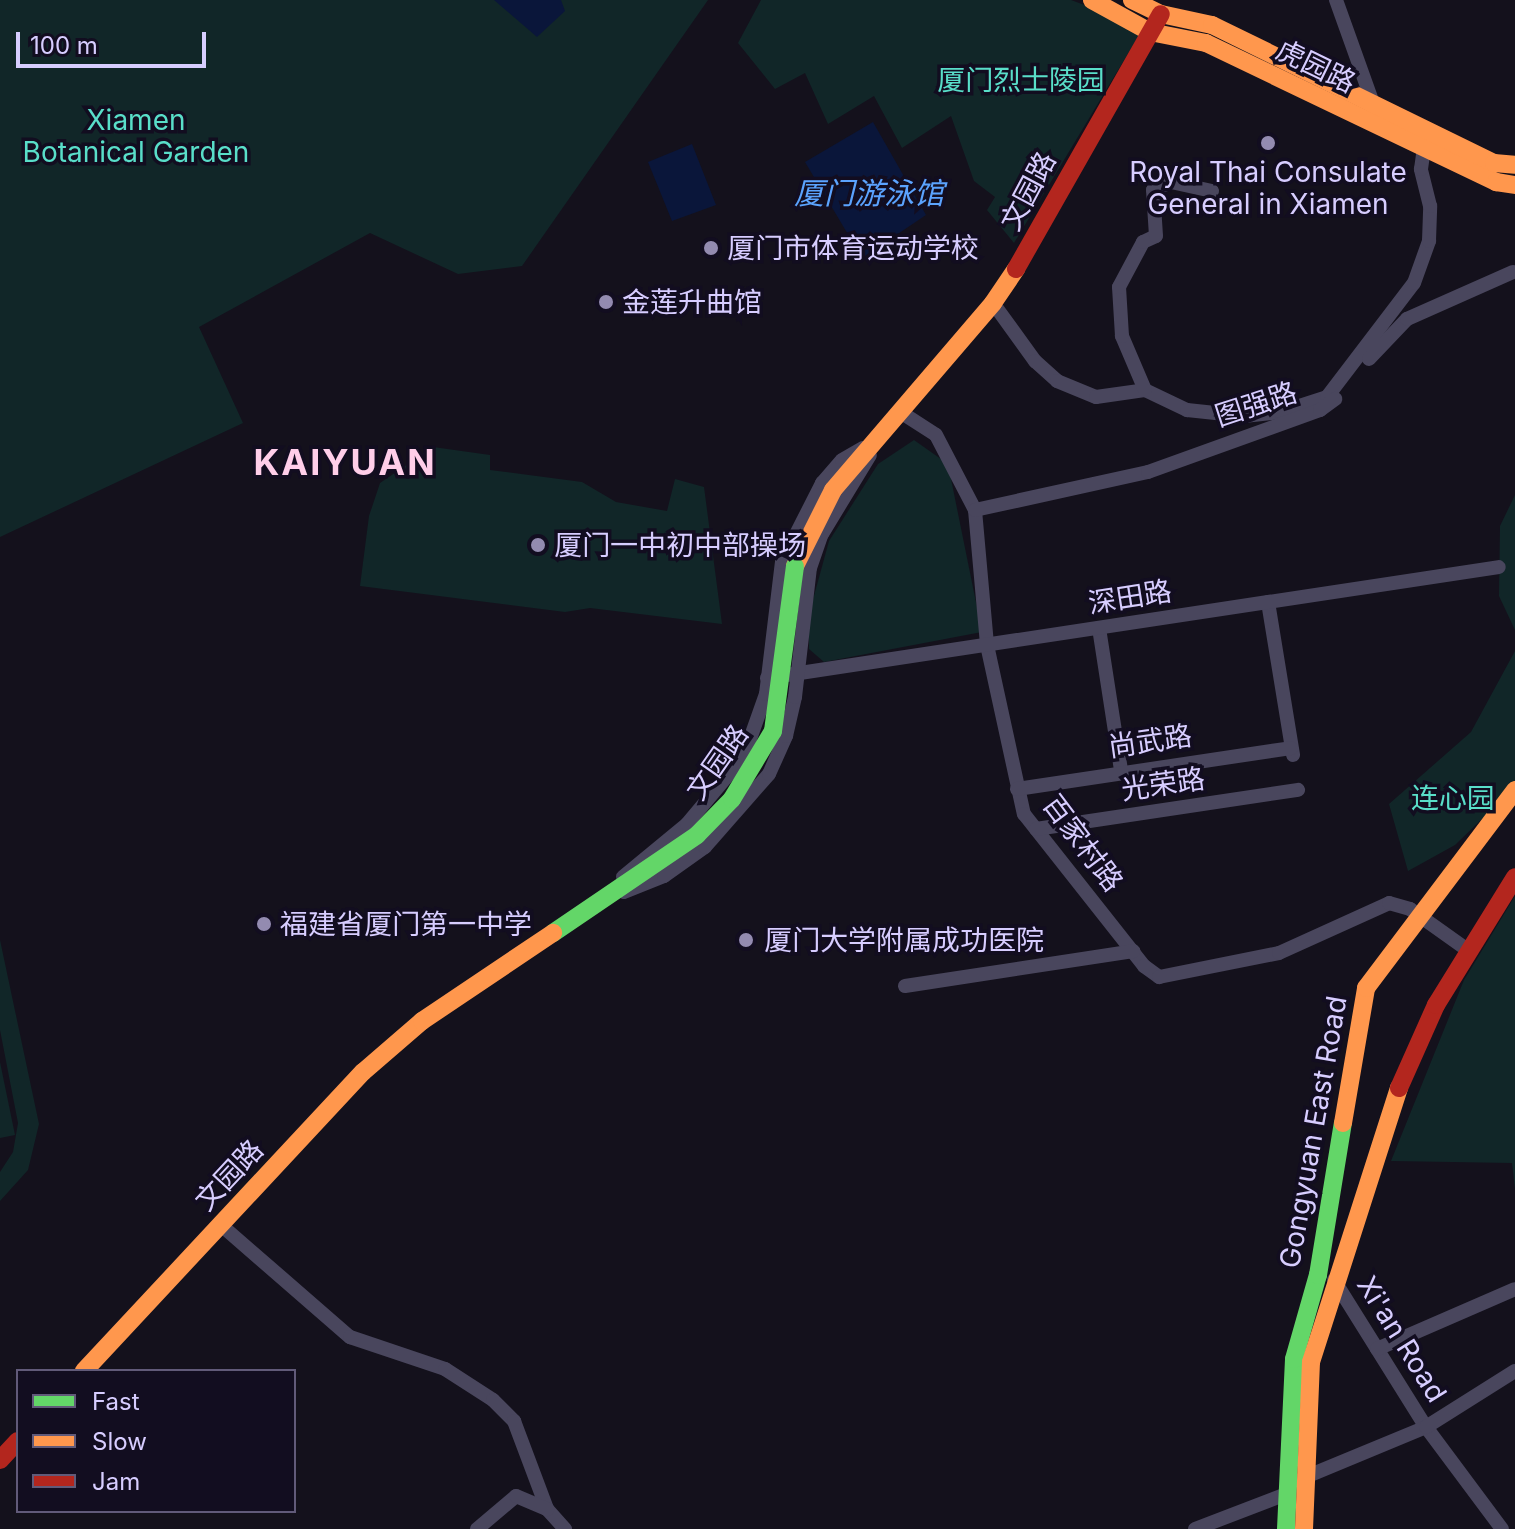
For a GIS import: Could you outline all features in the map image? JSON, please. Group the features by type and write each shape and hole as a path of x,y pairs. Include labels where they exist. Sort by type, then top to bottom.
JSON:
{"main road":[{"name":"虎园路","path":"1092,0 1150,32 1206,43 1496,182 1515,185"},
{"name":"虎园路","path":"1132,0 1161,14 1212,25 1494,163 1515,165"},
{"name":"文园路","path":"86,1369 363,1072 422,1021 697,835 732,799 773,731 795,566 833,490 993,303 1024,257 1161,14"},
{"name":"Gongyuan East Road","path":"1286,1529 1294,1359 1318,1275 1366,988 1515,790"},
{"name":"Gongyuan East Road","path":"1304,1529 1303,1478 1311,1362 1386,1116 1436,1005 1515,877"},
{"path":"0,1460 16,1443"}],"street":[{"path":"1336,0 1382,129"},
{"path":"993,303 1035,361 1057,381 1096,397 1145,390 1187,410 1244,416 1281,412 1327,397 1414,283 1429,241 1430,206 1421,169 1424,148"},
{"path":"1145,390 1122,336 1119,287 1143,242 1156,236 1153,190 1171,182 1212,191"},
{"name":"图强路","path":"975,510 1148,472 1320,410 1339,397 1407,319 1513,272"},
{"name":"百家村路","path":"902,413 936,435 975,510 987,645 1024,814 1133,951 1159,977 1279,953 1389,903 1421,918 1469,951"},
{"path":"601,901 664,876 705,847 742,810 769,774 786,736 810,568 822,534 860,478 875,441"},
{"path":"601,901 648,851 687,824 720,790 758,728 776,593 798,523 842,460 875,441"},
{"name":"深田路","path":"767,678 1499,567"},
{"name":"尚武路","path":"1017,789 1121,770 1292,752 1268,602"},
{"path":"1099,628 1121,770"},
{"name":"光荣路","path":"1036,829 1298,790"},
{"path":"905,986 1133,951"},
{"path":"221,1225 350,1337 445,1369 493,1400 514,1421 547,1509 565,1529"},
{"name":"Xi'an Road","path":"1334,1280 1426,1427 1502,1529"},
{"path":"1377,1349 1515,1289"},
{"name":"Xi'an Road","path":"1303,1478 1426,1427 1515,1371"},
{"path":"1195,1529 1286,1494"},
{"path":"477,1529 516,1496 547,1509"}],"green space":[{"name":"Xiamen Botanical Garden","path":"0,0 708,0 522,266 458,274 370,233 199,327 243,423 0,537"},
{"name":"厦门烈士陵园","path":"761,0 1071,0 1144,27 1014,243 987,210 995,197 974,181 951,116 902,148 874,96 828,124 805,73 775,89 738,43"},
{"path":"914,440 948,464 982,632 824,662 809,649 809,614 829,541 878,464"},
{"name":"厦门一中初中部操场","path":"433,447 490,455 490,470 582,482 616,502 667,511 675,479 704,487 722,624 590,608 565,612 360,586 369,516 380,483"},
{"path":"1515,495 1515,630 1499,596 1500,526"},
{"name":"连心园","path":"1515,651 1515,787 1455,845 1408,871 1389,804 1471,732"},
{"path":"1515,896 1515,1189 1512,1163 1391,1161 1464,980"},
{"path":"0,940 39,1124 28,1170 0,1201 0,1172 13,1152 18,1123 0,1030"},
{"path":"0,1062 15,1135 0,1138"}],"water":[{"path":"494,0 561,0 565,11 537,37"},
{"name":"厦门游泳馆","path":"873,122 926,215 862,258 805,162"},
{"path":"692,144 716,205 672,221 648,162"}],"traffic: fast":[{"path":"732,799 773,731 795,566"},
{"path":"553,933 697,835 732,799"},
{"path":"1286,1529 1294,1359 1318,1275 1343,1123"}],"traffic: slow":[{"path":"1092,0 1150,32 1206,43 1496,182 1515,185"},
{"path":"1132,0 1161,14 1212,25 1494,163 1515,165"},
{"path":"795,566 833,490 993,303 1016,269"},
{"path":"1343,1123 1366,988 1515,790"},
{"path":"86,1369 363,1072 422,1021 553,933"},
{"path":"1304,1529 1311,1362 1399,1088"}],"traffic: jam":[{"path":"1016,269 1161,14"},
{"path":"1399,1088 1436,1005 1515,877"},
{"path":"0,1460 16,1443"}],"place":[{"name":"Royal Thai Consulate General in Xiamen","path":"1268,143"},
{"name":"厦门市体育运动学校","path":"711,248"},
{"name":"金莲升曲馆","path":"606,302"},
{"name":"厦门一中初中部操场","path":"538,545"},
{"name":"福建省厦门第一中学","path":"264,924"},
{"name":"厦门大学附属成功医院","path":"746,940"}],"district":[{"name":"KAIYUAN","path":"345,463"}]}
